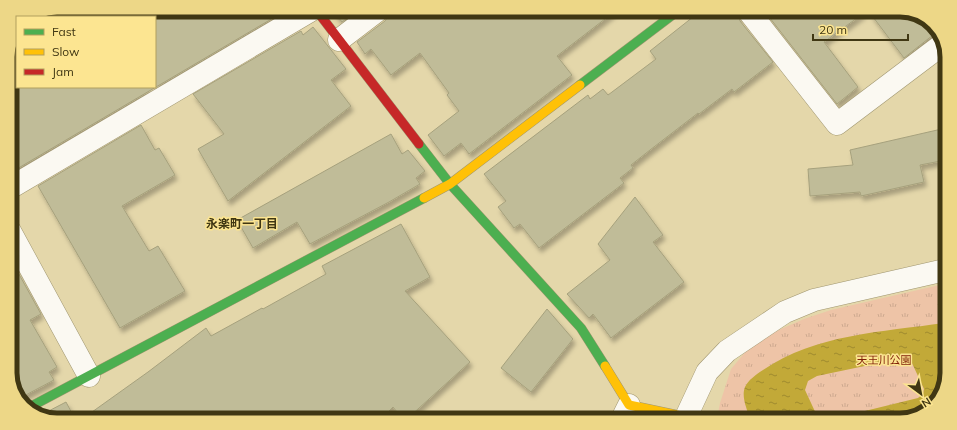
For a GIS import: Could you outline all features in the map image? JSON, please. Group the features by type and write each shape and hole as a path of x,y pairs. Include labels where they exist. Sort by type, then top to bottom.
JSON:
{"street":[{"path":"17,184 300,17"},
{"path":"321,17 450,184 581,328 626,412 636,413"},
{"path":"339,40 369,17"},
{"path":"34,405 450,184 670,17"},
{"path":"753,17 837,124 939,47"},
{"path":"17,244 89,376"},
{"path":"689,413 707,372 727,351 785,312 814,300 940,271"}],"green space":[{"name":"天王川公園","path":"940,285 940,373 937,389 930,400 918,409 906,413 718,413 731,369 752,344 804,319 831,310"}],"water":[{"path":"940,324 939,381 935,393 927,403 918,409 906,413 857,413 918,398 923,394 924,389 911,361 898,359 817,376 808,381 805,390 816,413 748,413 744,399 745,387 746,384 758,373 783,358 805,349 850,336"}],"building":[{"path":"156,17 275,17 156,87"},
{"path":"338,17 348,17 342,22"},
{"path":"387,17 608,17 557,56 572,75 469,154 461,143 444,156 428,135 459,111 447,95 449,93 420,53 391,75 371,49 365,54 357,42 385,21"},
{"path":"693,17 739,17 740,21 773,62 734,92 732,89 699,114 698,113 631,165 633,168 620,178 624,183 539,248 520,224 514,228 498,207 506,201 484,174 588,95 590,99 603,89 608,95 656,59 650,51"},
{"path":"769,17 858,17 824,42 858,87 837,104"},
{"path":"873,17 900,17 916,20 925,25 932,32 933,35 904,58"},
{"path":"313,27 346,69 331,80 351,106 228,201 198,149 224,134 193,94 301,31 303,35"},
{"path":"17,88 154,88 17,169"},
{"path":"141,125 155,150 159,148 175,175 122,206 149,251 158,246 185,291 120,328 38,186"},
{"path":"940,129 940,161 920,165 924,182 861,196 860,192 810,196 808,169 853,165 850,150"},
{"path":"391,134 402,154 408,150 425,171 416,178 420,184 310,244 297,222 253,248 237,220"},
{"path":"635,197 663,235 653,242 684,282 611,338 593,314 589,318 567,294 610,260 598,244"},
{"path":"401,224 430,277 405,291 470,362 414,413 398,413 393,407 387,413 91,413 206,328 211,336 262,308 263,309 326,274 322,266"},
{"path":"17,271 41,314 30,320 57,367 49,372 54,380 24,396 19,386 17,376"},
{"path":"547,309 573,339 531,392 501,368"},
{"path":"66,402 72,413 57,413 47,412"}],"traffic: fast":[{"path":"580,85 670,17"},
{"path":"419,144 450,184 581,328 605,366"},
{"path":"33,405 424,198"}],"traffic: slow":[{"path":"424,198 450,184 580,85"},
{"path":"605,366 629,405 667,413"}],"traffic: jam":[{"path":"322,17 419,144"}],"district":[{"name":"永楽町一丁目","path":"242,224"}]}
